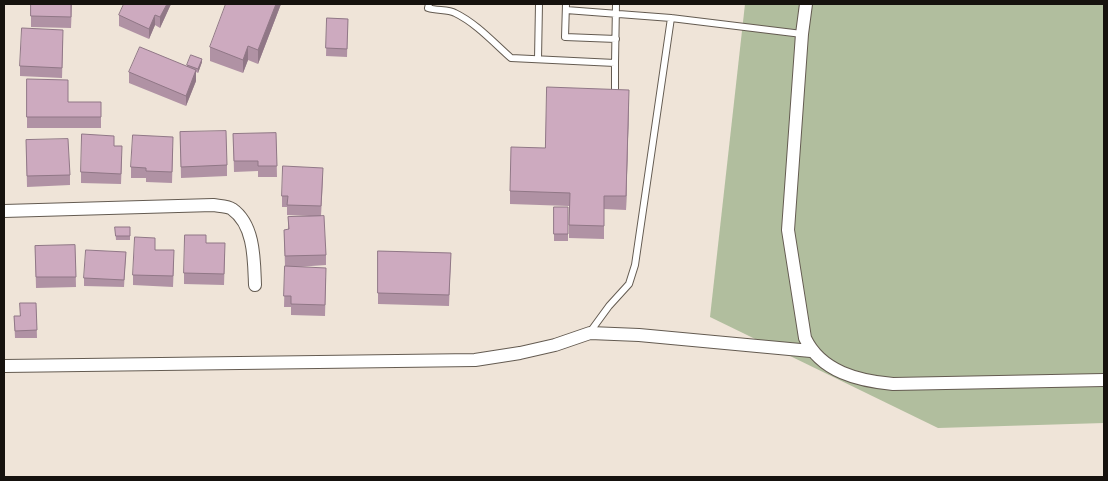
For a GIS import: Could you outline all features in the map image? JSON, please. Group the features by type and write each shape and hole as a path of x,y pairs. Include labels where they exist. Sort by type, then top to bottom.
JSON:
{"street":[{"path":"806,4 802,34 788,230 805,338 811,351 835,369 868,382 876,383 1104,380"},
{"path":"4,212 213,204 232,208 246,225 253,254 255,286"},
{"path":"4,366 475,360 555,345 590,333 639,334 811,351"}],"lane":[{"path":"429,4 428,8 433,10 454,12 481,31 511,58 615,63"},
{"path":"538,4 538,59"},
{"path":"615,101 616,4"},
{"path":"616,39 565,36 566,7 802,34"},
{"path":"590,333 609,306 629,284 635,265 671,18"}],"green space":[{"path":"745,4 1104,4 1104,423 938,428 710,317"}],"building":[{"path":"31,4 71,4 71,17 31,16"},
{"path":"124,4 167,4 160,17 155,15 149,29 119,15"},
{"path":"226,4 276,4 258,50 248,46 243,60 210,47"},
{"path":"327,18 348,19 347,49 326,48"},
{"path":"22,28 63,30 62,68 20,66"},
{"path":"140,47 196,70 186,96 129,72"},
{"path":"191,55 202,59 198,69 187,65"},
{"path":"27,79 68,80 68,102 101,102 101,117 27,117"},
{"path":"547,87 629,90 626,196 604,196 604,226 569,225 570,193 510,191 511,147 545,148"},
{"path":"226,131 227,165 181,167 180,132"},
{"path":"276,133 277,166 258,166 258,161 234,161 233,134"},
{"path":"82,134 114,136 114,146 122,146 121,174 81,172"},
{"path":"133,135 173,137 172,172 146,171 146,168 131,167"},
{"path":"68,139 70,175 27,176 26,140"},
{"path":"283,166 323,168 321,206 287,205 288,196 282,196"},
{"path":"554,207 568,207 568,234 554,234"},
{"path":"324,216 326,255 285,256 284,230 289,229 288,217"},
{"path":"115,227 130,227 130,236 116,236"},
{"path":"185,235 206,235 206,243 225,243 224,274 184,273"},
{"path":"135,237 155,238 155,250 174,250 173,276 133,275"},
{"path":"75,245 76,277 36,277 35,246"},
{"path":"86,250 126,252 124,280 84,278"},
{"path":"378,251 451,253 449,295 378,293"},
{"path":"285,266 326,268 325,305 291,304 291,296 284,296"},
{"path":"20,303 36,303 37,330 15,331 14,316 20,316"}]}
